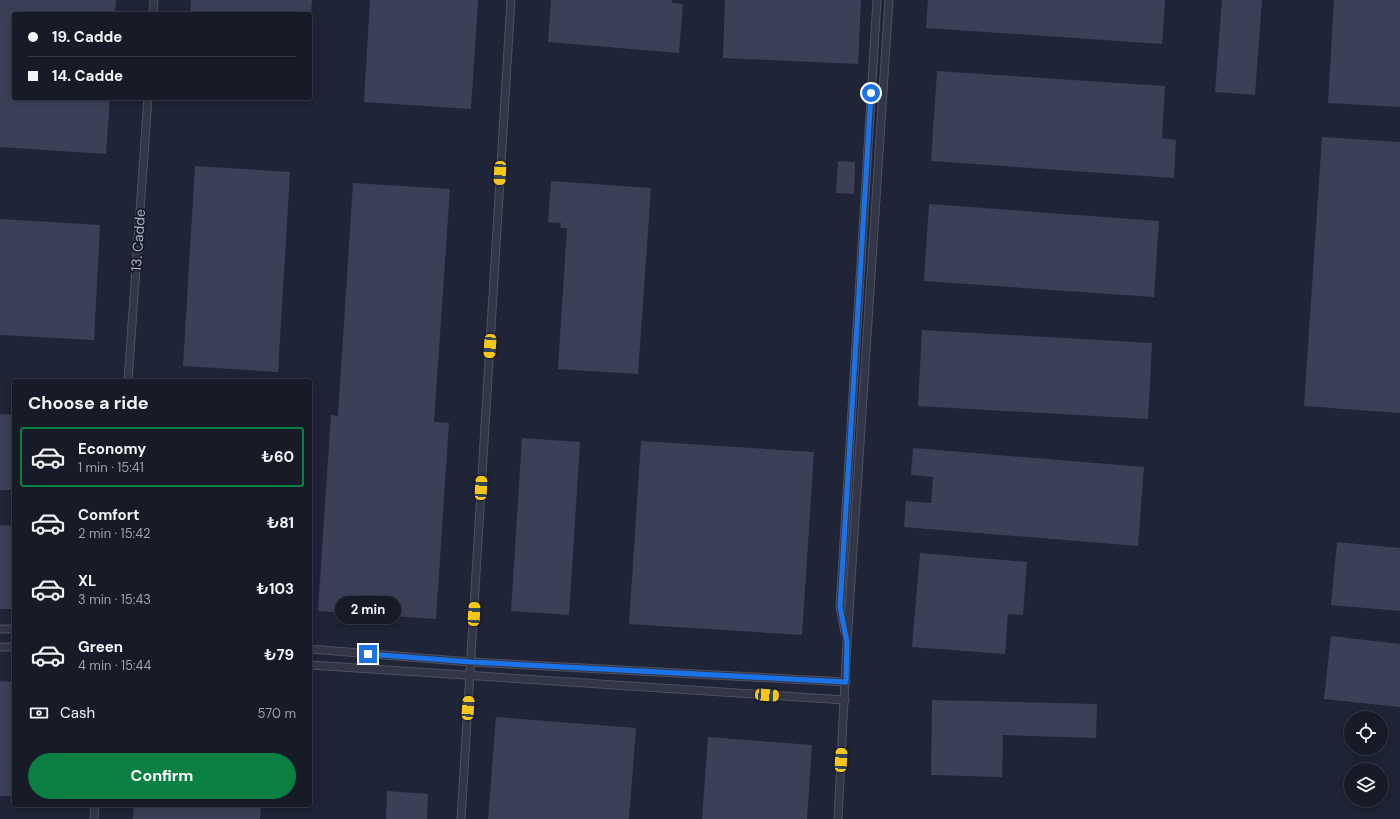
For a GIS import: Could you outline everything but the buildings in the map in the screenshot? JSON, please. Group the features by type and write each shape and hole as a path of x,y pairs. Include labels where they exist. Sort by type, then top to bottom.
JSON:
{"lane":[{"path":"153,12 154,0"},
{"path":"461,819 511,0"},
{"path":"847,642 840,607 877,0"},
{"path":"838,819 847,642 889,0"},
{"name":"13. Cadde","path":"128,379 148,100"},
{"path":"0,629 12,629"},
{"path":"0,646 12,647"},
{"path":"312,649 471,662 846,682"},
{"path":"312,665 845,700"},
{"path":"94,819 95,807"}],"route":[{"path":"368,654 471,662 846,682 847,642 840,607 871,93"}]}
